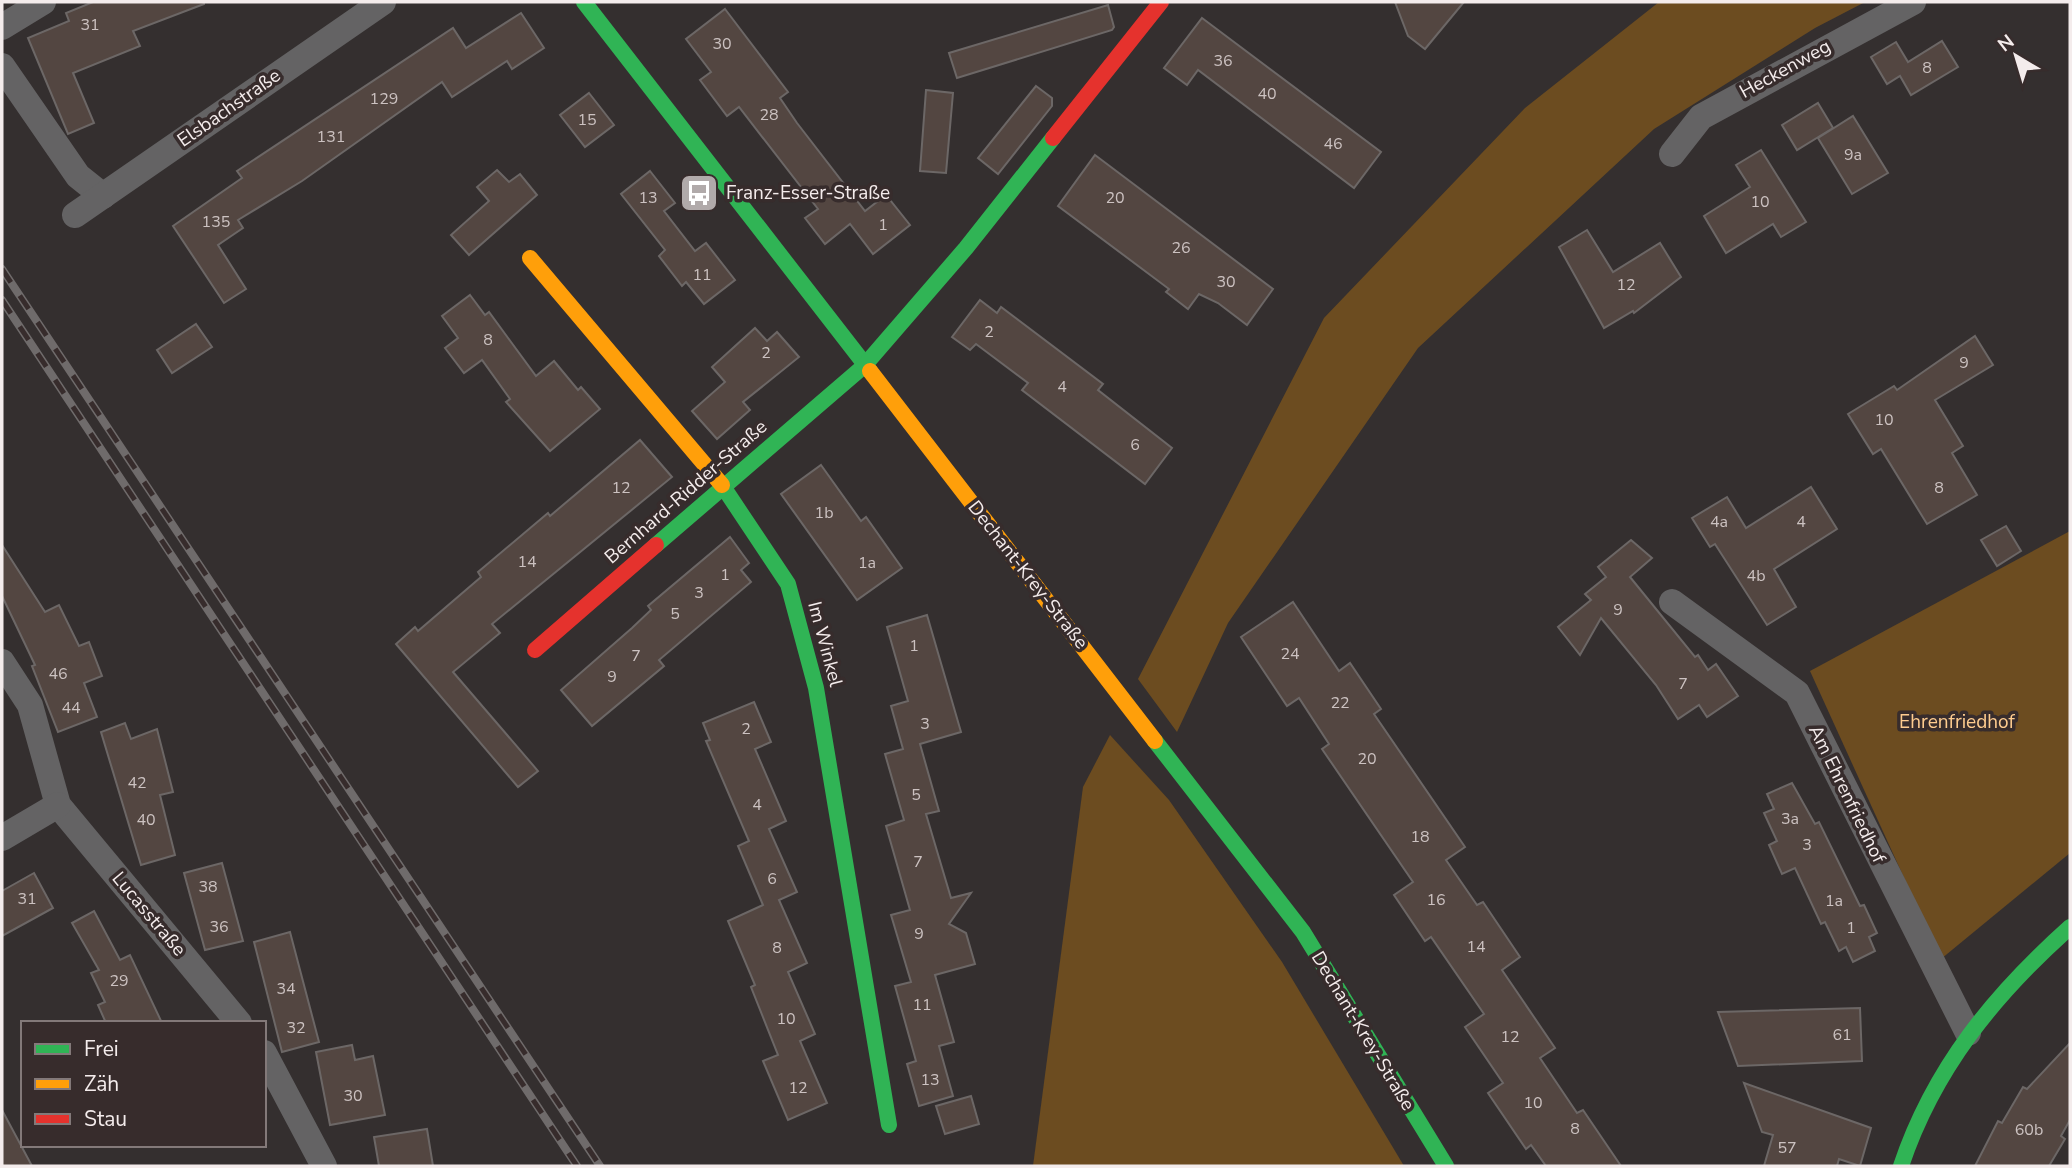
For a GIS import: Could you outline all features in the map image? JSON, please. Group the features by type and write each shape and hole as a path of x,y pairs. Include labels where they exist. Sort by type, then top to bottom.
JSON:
{"street":[{"path":"2,27 43,2"},
{"name":"Elsbachstraße","path":"75,215 383,2"},
{"name":"Dechant-Krey-Straße","path":"584,2 864,366 1087,649 1303,932 1446,1166"},
{"path":"864,366 965,248 1161,2"},
{"name":"Heckenweg","path":"1672,154 1701,117 1913,2"},
{"path":"2,66 78,176 103,196"},
{"name":"Im Winkel","path":"530,258 724,487 788,584 816,688 889,1125"},
{"name":"Bernhard-Ridder-Straße","path":"535,650 864,366"},
{"name":"Am Ehrenfriedhof","path":"1672,602 1797,693 1968,1033"},
{"name":"Lucasstraße","path":"2,662 30,705 58,805 237,1021"},
{"path":"2,838 58,805"},
{"path":"1901,1166 1906,1148 1934,1088 1968,1033 2018,975 2070,927"},
{"path":"266,1057 324,1166"}],"green space":[{"path":"1659,2 1865,2 1815,28 1654,129 1418,348 1228,623 1177,732 1138,679 1324,318 1525,108"},
{"name":"Ehrenfriedhof","path":"2070,531 2070,853 1941,959 1810,671"},
{"path":"1110,735 1169,800 1282,962 1404,1166 1033,1166 1083,787"}],"building":[{"path":"93,2 204,4 133,31 140,46 73,73 94,123 68,134 28,38 69,21 66,13"},
{"path":"1395,2 1464,2 1425,49 1408,36"},
{"path":"1108,5 1114,27 1112,30 957,78 949,53"},
{"path":"725,9 788,92 780,98 797,123 865,211 886,195 910,225 873,254 850,224 825,244 805,218 818,209 739,107 727,116 700,80 711,72 686,39"},
{"path":"521,13 544,48 512,69 507,61 452,97 442,82 302,181 238,220 243,228 218,245 246,289 224,303 173,226 242,178 237,171 453,28 466,48"},
{"path":"1202,18 1381,152 1354,188 1198,70 1187,85 1164,68"},
{"path":"1942,41 1958,67 1911,95 1900,76 1887,84 1871,57 1896,42 1908,62"},
{"path":"1036,86 1052,98 1052,106 998,174 978,158"},
{"path":"926,90 953,93 946,173 920,171"},
{"path":"589,93 614,125 585,147 560,115"},
{"path":"1818,103 1833,128 1797,150 1782,125"},
{"path":"1853,116 1888,173 1852,194 1818,138"},
{"path":"1761,150 1806,222 1781,237 1773,224 1726,253 1704,216 1750,187 1736,165"},
{"path":"1095,155 1273,289 1247,325 1218,303 1199,294 1188,309 1166,292 1169,289 1058,206"},
{"path":"497,170 509,182 520,174 537,195 469,255 451,235 489,201 477,187"},
{"path":"650,171 675,203 664,211 695,251 706,243 735,280 704,304 686,282 682,286 659,256 665,250 621,194"},
{"path":"1587,230 1613,272 1660,243 1681,277 1634,313 1633,311 1604,328 1559,247"},
{"path":"470,295 485,315 489,312 536,376 554,361 578,390 581,387 600,409 550,451 506,402 510,399 482,360 464,373 445,348 458,338 442,316"},
{"path":"980,300 997,313 1001,307 1103,384 1098,390 1172,448 1145,484 1022,390 1028,383 976,344 970,350 952,337"},
{"path":"196,324 212,347 172,373 157,350"},
{"path":"755,328 767,341 777,332 799,357 743,402 750,410 717,439 692,411 725,382 712,367"},
{"path":"1975,336 1993,365 1935,400 1963,446 1952,453 1977,495 1927,524 1881,449 1873,454 1848,414 1894,386 1897,390"},
{"path":"640,440 672,477 492,624 500,633 453,672 538,771 518,787 396,644 415,627 418,631 481,577 478,572"},
{"path":"821,465 861,521 866,517 902,568 857,600 781,494"},
{"path":"1811,487 1837,529 1774,569 1796,607 1767,625 1715,544 1710,547 1692,518 1727,497 1746,528"},
{"path":"2006,526 2021,551 1997,566 1981,540"},
{"path":"730,537 749,563 741,570 751,582 659,660 664,666 592,726 561,690 651,610 648,606"},
{"path":"1631,540 1652,558 1630,577 1695,657 1698,655 1708,670 1716,664 1738,696 1707,717 1699,705 1678,719 1656,685 1601,618 1580,655 1558,627 1591,600 1585,594 1606,577 1598,567"},
{"path":"2,545 45,612 59,605 79,646 89,642 102,676 84,683 97,717 58,732 32,666 35,665 2,596"},
{"path":"1293,602 1339,671 1350,663 1381,709 1374,714 1465,847 1446,860 1477,905 1483,902 1520,957 1502,970 1555,1048 1540,1058 1577,1113 1583,1110 1621,1166 1546,1166 1531,1145 1526,1149 1488,1093 1503,1083 1465,1027 1484,1014 1431,937 1425,941 1394,895 1413,882 1322,749 1329,744 1299,698 1287,706 1241,637"},
{"path":"927,615 961,732 920,744 939,811 926,814 951,898 971,893 949,924 966,933 975,964 935,975 954,1042 939,1046 953,1096 919,1106 907,1064 916,1061 895,986 911,982 891,915 910,910 886,826 904,820 885,754 903,749 891,706 908,701 887,627"},
{"path":"754,702 771,742 755,749 786,821 769,829 797,892 779,900 807,963 788,972 815,1034 800,1041 827,1103 788,1120 763,1061 778,1055 751,987 755,985 728,921 763,905 738,846 749,841 706,741 710,740 703,723"},
{"path":"125,723 131,739 157,729 173,792 160,795 175,855 141,865 101,732"},
{"path":"1792,783 1815,824 1819,822 1860,906 1864,905 1877,933 1869,937 1875,951 1853,962 1846,947 1839,951 1825,922 1821,924 1795,868 1782,874 1769,845 1777,841 1764,813 1774,809 1767,794"},
{"path":"222,863 243,941 205,950 184,873"},
{"path":"34,873 53,908 2,936 2,891"},
{"path":"94,911 120,960 130,955 161,1021 105,1021 98,1005 105,1002 91,973 99,970 72,923"},
{"path":"290,932 319,1042 282,1052 254,942"},
{"path":"1860,1008 1862,1061 1738,1066 1718,1012"},
{"path":"2070,1043 2070,1120 2061,1136 2065,1139 2049,1166 1975,1166 1998,1121 2002,1123 2023,1087 2027,1089"},
{"path":"352,1045 355,1060 373,1056 385,1115 330,1125 316,1052"},
{"path":"1744,1083 1871,1128 1860,1166 1839,1159 1837,1166 1764,1166 1773,1135 1762,1132"},
{"path":"971,1096 979,1124 945,1134 936,1106"},
{"path":"2,1110 32,1166 2,1166"},
{"path":"427,1129 433,1166 379,1166 374,1137"}],"railway":[{"path":"2,269 600,1166"},
{"path":"2,300 577,1166"}],"traffic: fast":[{"path":"584,2 870,371"},
{"path":"656,545 864,366 966,248 1053,138"},
{"path":"722,485 788,584 816,688 889,1125"},
{"path":"1155,741 1303,932 1446,1166"},
{"path":"1901,1166 1931,1097 1969,1035 2016,979 2070,927"}],"traffic: slow":[{"path":"530,258 722,485"},
{"path":"870,371 1155,741"}],"traffic: jam":[{"path":"1053,138 1161,2"},
{"path":"535,650 656,545"}],"place":[{"name":"Franz-Esser-Straße","path":"699,193"}]}
